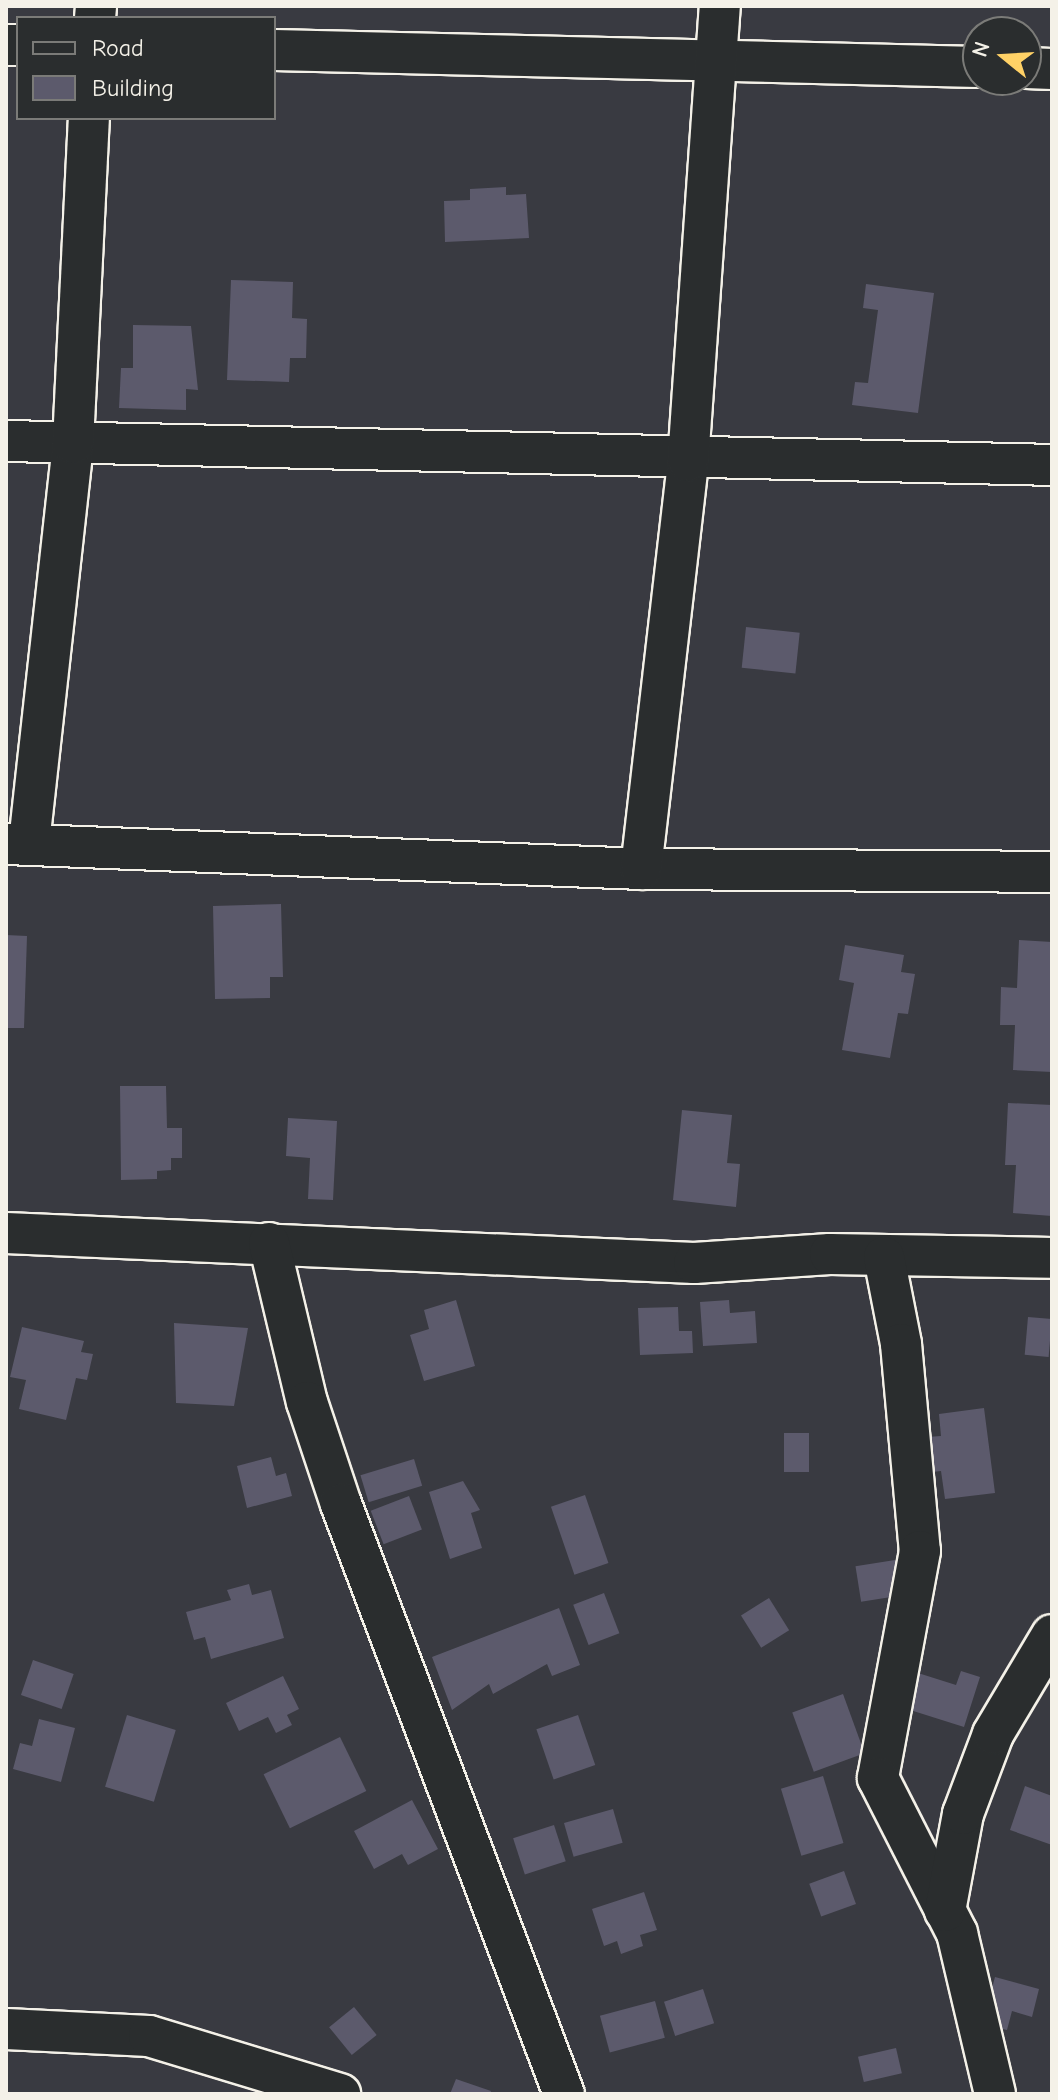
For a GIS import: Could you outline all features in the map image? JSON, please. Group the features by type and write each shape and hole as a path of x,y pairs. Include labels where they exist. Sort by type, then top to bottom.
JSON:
{"street":[{"path":"641,869 688,461 720,6"},
{"path":"276,50 962,67"},
{"path":"89,120 73,443 18,843 641,869 1052,872"},
{"path":"6,441 688,461 1052,465"},
{"path":"6,1233 694,1263 884,1257 1052,1258"},
{"path":"269,1243 336,1489 564,2094"},
{"path":"884,1257 901,1344 920,1551 878,1778 957,1933 995,2094"},
{"path":"945,1911 963,1814 993,1734 1052,1635"},
{"path":"6,2029 149,2036 340,2094"}],"building":[{"path":"506,187 506,195 526,194 529,238 445,242 444,201 470,200 470,189"},
{"path":"231,280 293,282 292,318 307,319 306,358 290,358 289,382 227,380"},
{"path":"866,284 934,293 918,413 852,405 855,382 868,383 878,310 863,308"},
{"path":"133,325 191,326 198,390 186,389 186,410 119,408 121,368 133,368"},
{"path":"746,627 800,633 795,673 742,668"},
{"path":"281,904 283,977 270,977 270,998 215,999 213,906"},
{"path":"6,935 27,936 24,1028 6,1028"},
{"path":"1019,940 1052,942 1052,1072 1013,1070 1015,1025 1000,1025 1001,987 1017,988"},
{"path":"845,945 904,955 901,972 915,974 908,1014 898,1013 890,1058 842,1050 854,983 839,980"},
{"path":"120,1086 166,1086 167,1128 182,1128 182,1158 171,1158 171,1170 157,1171 157,1179 121,1180"},
{"path":"1008,1103 1052,1105 1052,1216 1013,1213 1016,1165 1005,1165"},
{"path":"682,1110 732,1115 727,1163 740,1164 736,1207 673,1200"},
{"path":"288,1118 337,1121 333,1200 308,1199 310,1158 286,1156"},
{"path":"456,1300 475,1366 424,1381 410,1335 429,1329 424,1310"},
{"path":"729,1300 730,1313 755,1311 757,1343 703,1346 700,1302"},
{"path":"678,1307 679,1331 692,1331 693,1353 640,1355 638,1308"},
{"path":"1028,1317 1052,1319 1049,1357 1025,1355"},
{"path":"174,1323 248,1328 234,1406 176,1403"},
{"path":"22,1327 84,1341 81,1352 93,1354 87,1380 76,1378 66,1420 19,1409 26,1380 10,1377"},
{"path":"984,1408 995,1493 945,1499 941,1471 932,1472 927,1437 941,1436 939,1414"},
{"path":"784,1433 809,1433 809,1472 784,1472"},
{"path":"271,1457 276,1476 286,1473 292,1496 247,1508 237,1466"},
{"path":"414,1459 422,1486 369,1502 360,1475"},
{"path":"463,1481 480,1510 471,1513 482,1548 450,1559 429,1492"},
{"path":"585,1495 608,1563 574,1575 551,1507"},
{"path":"409,1496 422,1530 384,1544 371,1511"},
{"path":"895,1560 901,1596 861,1602 855,1566"},
{"path":"249,1584 252,1595 271,1590 284,1638 211,1659 205,1637 194,1640 186,1612 231,1600 227,1590"},
{"path":"604,1593 619,1633 589,1645 573,1605"},
{"path":"769,1598 789,1630 761,1648 741,1615"},
{"path":"559,1608 580,1665 552,1676 547,1664 493,1694 489,1684 452,1710 432,1657"},
{"path":"33,1660 74,1674 62,1709 21,1695"},
{"path":"961,1671 980,1677 964,1727 907,1709 918,1673 956,1685"},
{"path":"283,1676 299,1709 287,1715 292,1725 276,1733 268,1717 239,1731 226,1703"},
{"path":"843,1694 865,1753 814,1772 792,1712"},
{"path":"127,1715 176,1730 154,1802 105,1787"},
{"path":"578,1715 595,1765 554,1779 536,1729"},
{"path":"39,1719 75,1728 61,1782 13,1769 20,1743 32,1746"},
{"path":"340,1737 366,1791 290,1828 264,1774"},
{"path":"823,1776 843,1843 801,1856 781,1789"},
{"path":"1025,1786 1052,1796 1052,1845 1010,1830"},
{"path":"412,1800 438,1849 408,1865 402,1854 374,1869 354,1831"},
{"path":"613,1809 623,1843 574,1857 564,1823"},
{"path":"554,1825 566,1861 525,1874 513,1838"},
{"path":"844,1871 856,1904 821,1917 809,1884"},
{"path":"644,1892 657,1930 640,1935 643,1946 621,1954 617,1941 604,1946 592,1909"},
{"path":"995,1977 1039,1989 1032,2017 1012,2011 1007,2030 982,2024"},
{"path":"703,1989 714,2023 675,2036 664,2002"},
{"path":"655,2001 665,2038 610,2052 600,2016"},
{"path":"354,2007 377,2035 352,2055 329,2027"},
{"path":"896,2048 902,2073 864,2082 858,2057"},
{"path":"456,2079 491,2091 490,2094 450,2094"}]}
